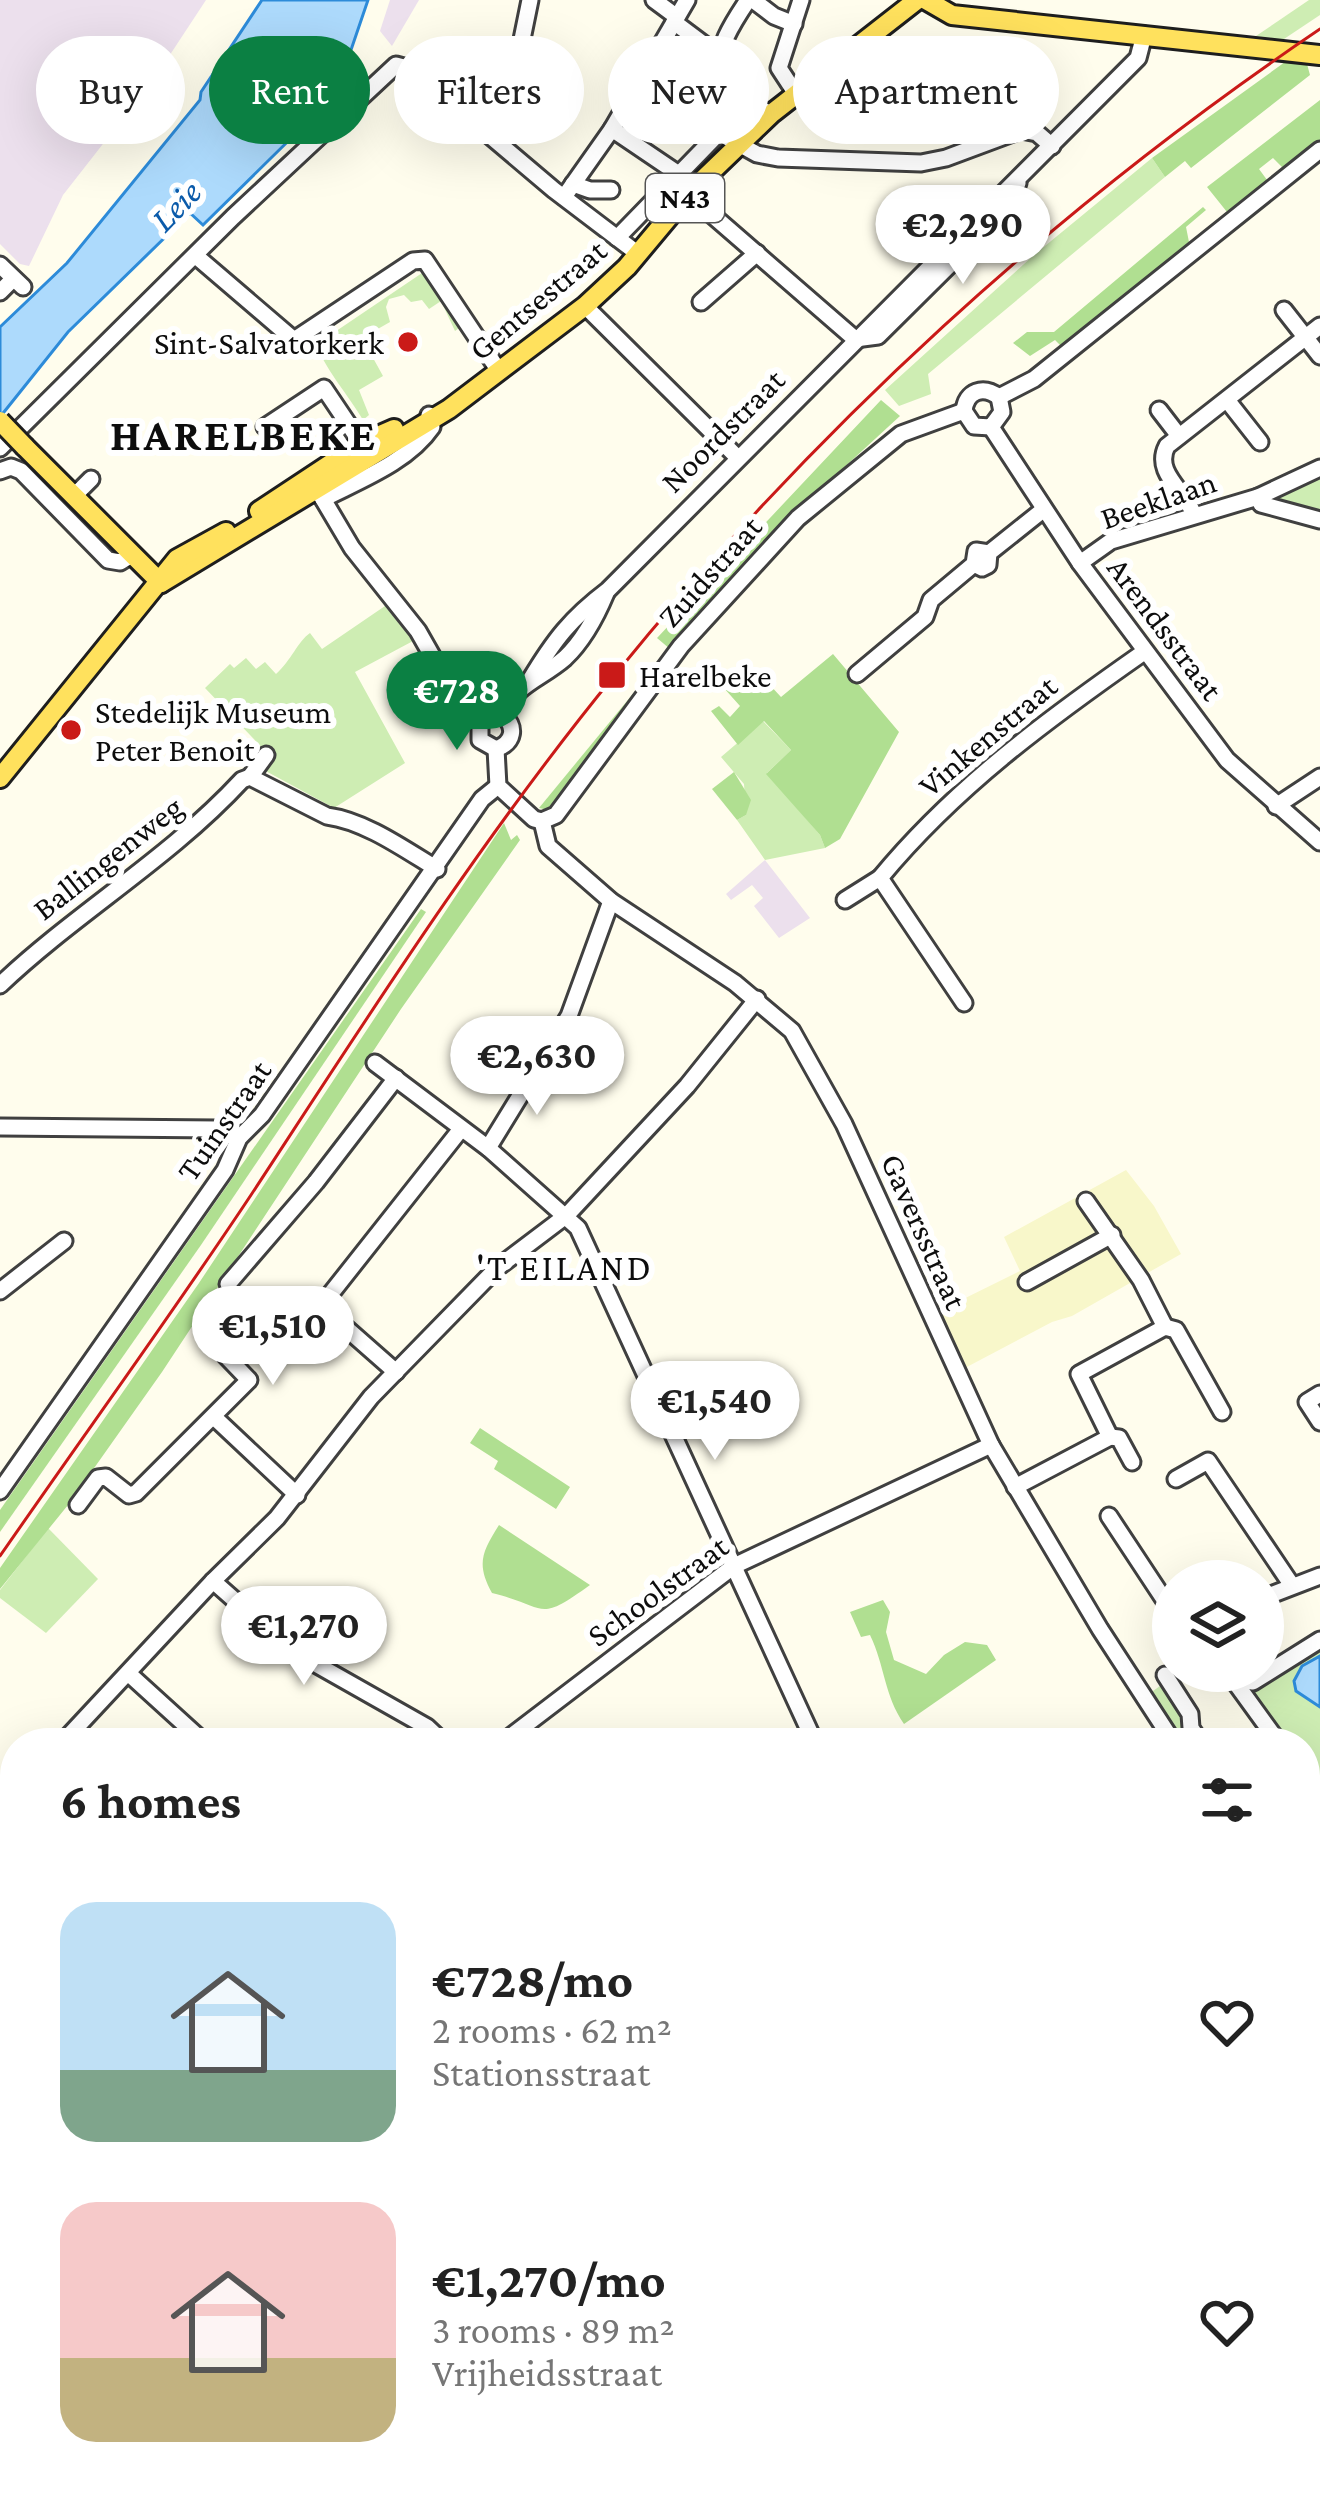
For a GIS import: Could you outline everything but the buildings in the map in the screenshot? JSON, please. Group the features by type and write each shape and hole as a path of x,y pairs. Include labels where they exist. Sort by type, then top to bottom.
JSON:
{"main road":[{"name":"Gentsestraat","path":"871,36 917,0"},
{"path":"926,0 952,16 1320,55"},
{"path":"952,0 972,18"},
{"name":"Gentsestraat","path":"324,467 459,401 585,306 688,194 793,96"},
{"path":"0,421 129,557 161,583"},
{"name":"Gentsestraat","path":"320,494 365,449"},
{"name":"N43","path":"0,778 177,559 237,526 324,467"},
{"name":"N43","path":"161,583 320,494"}],"street":[{"path":"523,36 530,0"},
{"path":"654,0 695,36"},
{"path":"666,36 687,0"},
{"path":"725,36 751,0 794,24"},
{"path":"793,90 779,70 801,0"},
{"name":"Noordstraat","path":"502,715 510,698 569,653 592,624 608,590 631,563 855,339 878,335 1006,209 1023,173 1138,58 1144,35"},
{"path":"0,448 233,217 394,67"},
{"path":"617,238 719,133 738,145 778,158 921,163 1021,130 1037,134 1052,146"},
{"path":"569,190 608,133"},
{"path":"503,144 569,190 637,254"},
{"path":"634,144 677,173"},
{"name":"Zuidstraat","path":"542,820 556,814 705,618 799,518 860,463 918,424 964,411 968,397 978,391 999,397 1034,379 1320,150"},
{"path":"569,190 611,190"},
{"path":"688,194 855,339"},
{"path":"701,302 757,254"},
{"path":"196,256 294,340 412,261 422,260 431,264 499,371"},
{"path":"0,266 18,283 0,292"},
{"path":"585,306 738,458"},
{"path":"1284,310 1320,356"},
{"path":"1194,515 1163,468 1161,456 1320,326"},
{"path":"265,427 324,388 365,449"},
{"path":"964,411 974,426 991,427 1003,412 999,397"},
{"path":"1227,400 1260,442"},
{"path":"1159,410 1180,436"},
{"name":"Gentsestraat","path":"320,494 393,461 429,432 429,417"},
{"name":"Arendsstraat","path":"991,427 1080,563 1227,760 1320,842"},
{"path":"0,471 11,467 21,471 108,560 129,557"},
{"path":"324,467 320,494 352,548 418,631 460,705 480,721"},
{"name":"Beeklaan","path":"1080,563 1112,541 1258,497 1320,467"},
{"path":"74,496 91,479"},
{"name":"Beeklaan","path":"1258,497 1261,504 1320,520"},
{"path":"857,674 925,616 932,600 974,564 988,565 989,553 1043,509"},
{"name":"Vinkenstraat","path":"845,900 880,878 934,817 1004,752 1144,652"},
{"path":"488,715 502,715 511,724 507,744 496,748 480,740 480,721 488,715"},
{"path":"496,748 498,786"},
{"name":"Ballingenweg","path":"0,986 40,947 152,866 250,777 266,755"},
{"path":"250,777 437,869"},
{"path":"1276,806 1320,777"},
{"name":"Gaversstraat","path":"498,786 534,819 542,820 548,846 611,901 757,999 792,1031 844,1124 991,1445 1164,1728"},
{"name":"Tuinstraat","path":"0,1491 225,1170 239,1138 262,1115 482,799 498,786"},
{"path":"880,878 964,1004"},
{"path":"488,1148 569,1016 611,901"},
{"path":"76,1728 297,1495 371,1397 497,1268 567,1215 687,1086 757,999"},
{"path":"375,1063 488,1148 578,1228 808,1728"},
{"path":"228,1284 316,1183 396,1078"},
{"path":"0,1127 217,1130 239,1138"},
{"path":"396,1372 321,1306 461,1130"},
{"path":"1086,1201 1112,1235 1165,1327 1175,1330 1222,1412"},
{"path":"1027,1282 1112,1235"},
{"path":"0,1291 64,1241"},
{"path":"1110,1437 1079,1374 1165,1327"},
{"path":"78,1505 98,1478 106,1477 129,1495 136,1493 214,1417 249,1380 225,1355"},
{"path":"1320,1394 1307,1402 1320,1422"},
{"path":"214,1417 297,1495"},
{"path":"1015,1487 1110,1437 1119,1438 1132,1462"},
{"name":"Schoolstraat","path":"522,1728 734,1566 991,1445"},
{"path":"1176,1479 1208,1461 1292,1584"},
{"path":"1109,1516 1152,1580"},
{"path":"1284,1588 1320,1576"},
{"path":"213,1581 291,1651 427,1726"},
{"path":"1284,1663 1320,1640"},
{"path":"128,1673 188,1728"},
{"path":"1141,1692 1152,1684"},
{"path":"1179,1692 1191,1728"},
{"path":"1242,1692 1268,1728"}],"shaded area":[{"path":"0,0 206,0 182,36 36,36 36,144 103,144 63,195 29,266 20,264 0,244"},
{"path":"390,0 419,0 392,46 380,31"},
{"path":"765,860 810,918 779,938 754,906 763,898 752,885 731,900 726,894"}],"green space":[{"path":"1309,0 1320,0 1320,15 1281,41 1256,36"},
{"path":"1285,62 1307,64 1310,75 1191,168 1185,161 1165,177 1152,158"},
{"path":"1320,100 1320,143 1286,171 1273,158 1259,169 1270,184 1231,217 1207,187"},
{"path":"1152,158 1165,177 928,374 931,394 899,406 885,390 1034,255"},
{"path":"1203,207 1206,210 1186,227 1190,247 1063,348 1055,340 1030,356 1013,343 1027,332 1054,332"},
{"path":"428,269 463,325 455,331 441,301 429,309 422,300 411,302 404,295 389,299 390,322 362,338 383,376 359,390 369,415 363,420 317,344"},
{"path":"881,400 900,416 777,529 670,649 657,638"},
{"path":"1320,473 1320,517 1277,505 1274,496"},
{"path":"385,606 413,641 355,672 405,763 334,808 262,769 270,756 205,688 230,664 234,668 246,658 256,669 265,662 276,674 310,633 322,649"},
{"path":"833,654 899,732 840,839 825,848 820,835 766,774 791,750 764,721 738,745 711,711 719,706 730,717 740,706 723,687 740,670 746,676 755,669 781,697"},
{"path":"641,684 557,800 548,810 539,808"},
{"path":"763,721 791,750 767,773 820,835 825,848 765,860 737,820 746,815 744,784 721,757"},
{"path":"734,772 751,800 746,815 737,820 712,789"},
{"path":"504,823 511,840 517,835 520,840 401,1009 162,1372 68,1505 0,1589 0,1568 199,1283"},
{"path":"421,909 426,912 201,1245 0,1532 0,1510"},
{"path":"1126,1170 1154,1206 1181,1254 1072,1316 963,1369 935,1313 1020,1271 1004,1237"},
{"path":"480,1428 570,1487 556,1509 494,1469 498,1461 470,1443"},
{"path":"499,1525 590,1585 560,1605 542,1609 492,1593 483,1558"},
{"path":"48,1528 98,1579 46,1633 0,1598 0,1590"},
{"path":"883,1600 890,1612 886,1632 894,1660 926,1674 965,1642 987,1645 996,1660 904,1724 870,1635 861,1637 850,1612"},
{"path":"1320,1647 1320,1656 1302,1666 1297,1691 1320,1707 1320,1728 1272,1728 1246,1692 1284,1692 1284,1665"},
{"path":"1153,1692 1169,1692 1190,1728 1172,1728 1152,1699"}],"water":[{"name":"Leie","path":"262,0 368,0 356,36 238,36"},
{"name":"Leie","path":"209,80 209,144 285,144 203,225 190,213 68,332 0,417 0,327 67,263 164,144 185,144 185,118"},
{"path":"1320,1656 1320,1707 1296,1691 1294,1681 1302,1666"}],"railway":[{"path":"0,1556 220,1241 471,866 565,738 691,584 856,409 1033,247 1222,98 1320,29"}],"place":[{"name":"Sint-Salvatorkerk","path":"408,342"},
{"name":"Harelbeke","path":"612,675"},
{"name":"Stedelijk Museum Peter Benoit","path":"71,730"}],"district":[{"name":"HARELBEKE","path":"244,434"},
{"name":"'T EILAND","path":"565,1267"}]}
